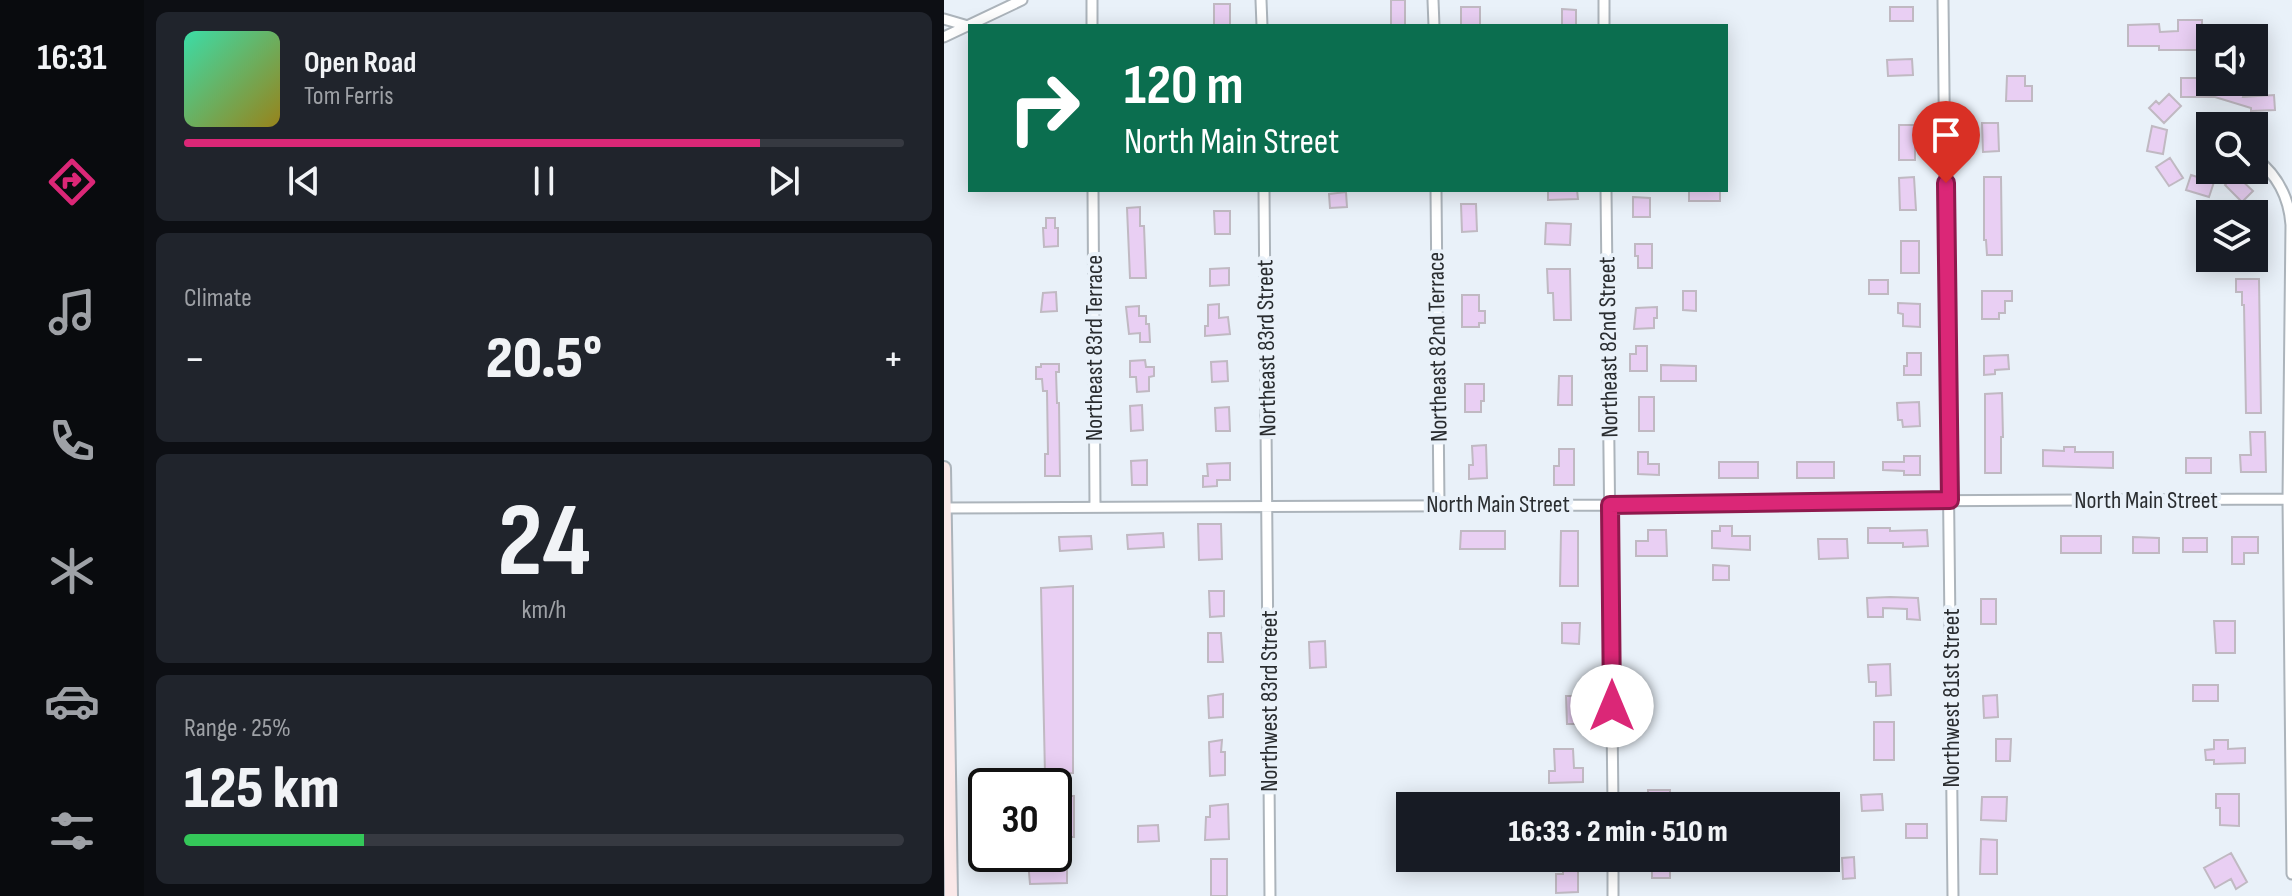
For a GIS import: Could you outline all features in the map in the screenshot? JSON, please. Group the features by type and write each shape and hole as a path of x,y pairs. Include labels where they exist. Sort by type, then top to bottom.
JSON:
{"main road":[{"path":"944,468 951,896"}],"street":[{"path":"972,24 1022,0"},
{"path":"1092,0 1092,24"},
{"path":"1261,0 1262,24"},
{"path":"1433,0 1434,24"},
{"path":"1604,0 1604,24"},
{"name":"Northwest 81st Street","path":"1943,0 1953,896"},
{"path":"944,19 968,26"},
{"path":"944,37 968,26"},
{"path":"2268,168 2286,198 2290,216 2292,874"},
{"name":"Northeast 83rd Terrace","path":"1093,192 1095,507"},
{"name":"Northeast 83rd Street","path":"1264,192 1267,506"},
{"name":"Northeast 82nd Terrace","path":"1436,192 1439,504"},
{"name":"Northeast 82nd Street","path":"1606,192 1613,792"},
{"name":"North Main Street","path":"944,508 2290,499"},
{"name":"Northwest 83rd Street","path":"1267,506 1270,896"},
{"path":"1613,872 1613,896"}],"building":[{"path":"1391,0 1405,0 1405,24 1391,24"},
{"path":"1214,4 1230,4 1230,24 1214,24"},
{"path":"1461,7 1480,7 1480,24 1461,24"},
{"path":"1890,7 1913,7 1913,21 1890,21"},
{"path":"1562,9 1576,10 1576,24 1562,24"},
{"path":"2178,20 2202,20 2202,24 2196,24 2196,50 2128,46 2128,25 2159,24 2160,32 2178,31"},
{"path":"1912,59 1913,75 1888,76 1887,60"},
{"path":"2007,76 2025,76 2025,86 2032,86 2032,101 2006,101"},
{"path":"2181,78 2196,78 2196,96 2274,95 2275,110 2251,111 2251,108 2215,97 2181,97"},
{"path":"2169,94 2181,106 2164,123 2149,108 2156,101 2159,104"},
{"path":"1982,123 1998,123 1999,151 1983,152"},
{"path":"1899,125 1915,125 1915,160 1899,160"},
{"path":"2152,126 2167,130 2163,154 2147,151"},
{"path":"2170,158 2183,178 2169,186 2156,167"},
{"path":"2191,175 2196,177 2196,184 2213,184 2209,197 2186,190"},
{"path":"1914,177 1916,210 1900,210 1899,178"},
{"path":"1984,177 2001,177 2002,255 1987,255 1984,240"},
{"path":"2246,184 2253,191 2240,200 2225,185"},
{"path":"1346,192 1347,207 1330,208 1329,194"},
{"path":"1548,192 1577,192 1578,199 1548,200"},
{"path":"1689,192 1720,192 1720,201 1689,201"},
{"path":"1633,197 1650,198 1650,217 1633,217"},
{"path":"1461,204 1476,204 1477,231 1462,232"},
{"path":"1140,207 1146,278 1130,278 1127,208"},
{"path":"1214,211 1230,211 1230,234 1215,234"},
{"path":"1046,218 1055,218 1058,246 1044,247"},
{"path":"1546,223 1571,224 1570,245 1545,244"},
{"path":"1901,241 1919,241 1919,273 1901,273"},
{"path":"1635,244 1652,244 1652,268 1638,268"},
{"path":"1229,268 1229,285 1210,286 1210,269"},
{"path":"1547,269 1570,269 1571,320 1554,320 1553,293 1548,293"},
{"path":"2236,279 2259,279 2261,413 2246,413 2244,305 2242,292 2236,292"},
{"path":"1869,280 1888,280 1888,294 1869,294"},
{"path":"1683,291 1696,291 1696,311 1683,310"},
{"path":"1982,291 2012,291 2012,301 2005,301 2005,313 1999,313 1999,319 1982,319"},
{"path":"1056,292 1057,311 1041,312 1043,293"},
{"path":"1462,295 1479,295 1479,311 1485,311 1485,323 1479,323 1479,327 1462,327"},
{"path":"1898,303 1920,304 1920,327 1903,326 1903,314 1898,313"},
{"path":"1219,304 1219,318 1228,317 1230,334 1205,336 1208,305"},
{"path":"1139,306 1139,316 1146,316 1146,324 1149,324 1150,342 1140,342 1140,333 1129,334 1126,307"},
{"path":"1657,307 1654,328 1634,329 1636,308"},
{"path":"1636,346 1647,346 1647,371 1630,371 1630,354 1636,354"},
{"path":"1907,353 1921,353 1921,375 1904,375"},
{"path":"2008,355 2009,369 1984,375 1984,356"},
{"path":"1145,360 1146,367 1154,367 1154,376 1149,377 1149,391 1137,392 1136,377 1130,377 1130,361"},
{"path":"1227,361 1228,381 1212,382 1211,362"},
{"path":"1041,364 1059,364 1059,372 1056,372 1060,476 1045,476 1045,454 1048,454 1047,391 1043,391 1042,379 1036,379 1036,367 1041,367"},
{"path":"1661,365 1696,366 1696,381 1661,381"},
{"path":"1559,376 1572,376 1572,405 1558,405"},
{"path":"1465,384 1484,384 1481,412 1465,412"},
{"path":"2002,393 2001,473 1985,473 1985,394"},
{"path":"1639,397 1654,397 1654,431 1639,431"},
{"path":"1919,402 1920,426 1903,427 1902,420 1898,420 1897,403"},
{"path":"1142,405 1143,430 1131,431 1130,406"},
{"path":"1229,407 1230,431 1216,431 1215,408"},
{"path":"2250,432 2265,432 2266,472 2241,472 2240,455 2251,455"},
{"path":"1486,445 1487,478 1469,479 1469,465 1473,465 1472,446"},
{"path":"2064,447 2075,447 2075,452 2113,452 2113,468 2043,466 2043,450 2064,451"},
{"path":"1559,449 1574,449 1574,485 1554,485 1554,466 1559,466"},
{"path":"1638,452 1648,452 1648,464 1659,464 1659,475 1638,474"},
{"path":"1904,456 1920,456 1920,475 1883,470 1883,462 1904,462"},
{"path":"2186,458 2211,458 2211,473 2186,473"},
{"path":"1147,460 1147,485 1132,485 1131,461"},
{"path":"1719,462 1758,462 1758,478 1719,478"},
{"path":"1797,462 1834,462 1834,478 1797,478"},
{"path":"1230,463 1230,480 1217,480 1217,486 1203,487 1203,476 1208,476 1207,464"},
{"path":"1198,524 1221,524 1222,559 1199,560"},
{"path":"1720,526 1732,526 1732,536 1750,536 1750,550 1712,548 1712,531 1720,531"},
{"path":"1868,528 1927,530 1928,546 1868,543"},
{"path":"1648,530 1666,530 1667,556 1636,556 1636,541 1648,541"},
{"path":"1461,531 1505,531 1505,549 1460,549"},
{"path":"1561,531 1578,531 1578,586 1560,586"},
{"path":"1163,533 1164,547 1128,549 1127,535"},
{"path":"1091,536 1092,549 1060,551 1059,537"},
{"path":"2061,536 2101,536 2101,553 2061,553"},
{"path":"2133,537 2159,538 2159,553 2133,553"},
{"path":"2232,537 2258,537 2258,553 2244,553 2244,564 2232,564"},
{"path":"2183,538 2207,538 2207,552 2183,552"},
{"path":"1818,539 1847,539 1848,558 1819,559"},
{"path":"1713,565 1729,566 1729,580 1713,580"},
{"path":"1073,586 1073,773 1072,768 1045,768 1041,588"},
{"path":"1209,591 1224,591 1224,616 1210,617"},
{"path":"1867,598 1918,598 1920,620 1907,619 1907,609 1883,608 1883,617 1868,617"},
{"path":"1981,599 1996,599 1996,624 1981,624"},
{"path":"2214,621 2235,621 2235,653 2216,653"},
{"path":"1562,623 1580,623 1579,644 1562,643"},
{"path":"1208,633 1221,633 1223,662 1208,662"},
{"path":"1325,641 1326,667 1310,668 1309,642"},
{"path":"1890,664 1891,695 1876,696 1876,682 1869,682 1868,665"},
{"path":"2193,685 2218,685 2218,701 2193,701"},
{"path":"1223,694 1223,717 1209,718 1208,696"},
{"path":"1997,695 1998,717 1984,718 1983,696"},
{"path":"1566,696 1581,696 1582,724 1567,724"},
{"path":"1874,722 1894,722 1894,760 1874,760"},
{"path":"1996,739 2011,739 2010,761 1996,761"},
{"path":"1222,740 1225,775 1210,776 1209,742"},
{"path":"2214,740 2228,740 2228,749 2245,748 2245,763 2214,764 2214,760 2206,760 2205,750 2214,749"},
{"path":"1554,749 1573,749 1574,768 1583,768 1583,782 1549,783 1549,771 1555,771"},
{"path":"1648,790 1670,790 1670,792"},
{"path":"1882,794 1883,810 1862,811 1861,795"},
{"path":"2216,794 2239,794 2239,826 2220,825"},
{"path":"1072,796 1074,796 1072,837"},
{"path":"1982,797 2007,797 2006,821 1981,820"},
{"path":"1228,804 1229,839 1205,840 1210,806"},
{"path":"1906,824 1927,824 1927,838 1906,838"},
{"path":"1158,825 1159,841 1138,842 1138,826"},
{"path":"1981,839 1997,840 1997,874 1980,874"},
{"path":"2231,853 2247,882 2236,889 2231,879 2215,888 2204,868"},
{"path":"1854,857 1855,878 1843,879 1842,858"},
{"path":"1211,859 1227,859 1227,896 1211,896"},
{"path":"1029,872 1067,872 1067,883 1030,884"},
{"path":"1578,872 1578,892 1556,893 1556,874"},
{"path":"1652,872 1670,872 1670,878 1652,878"}],"route":[{"path":"1612,706 1610,505 1950,500 1946,183"}]}
